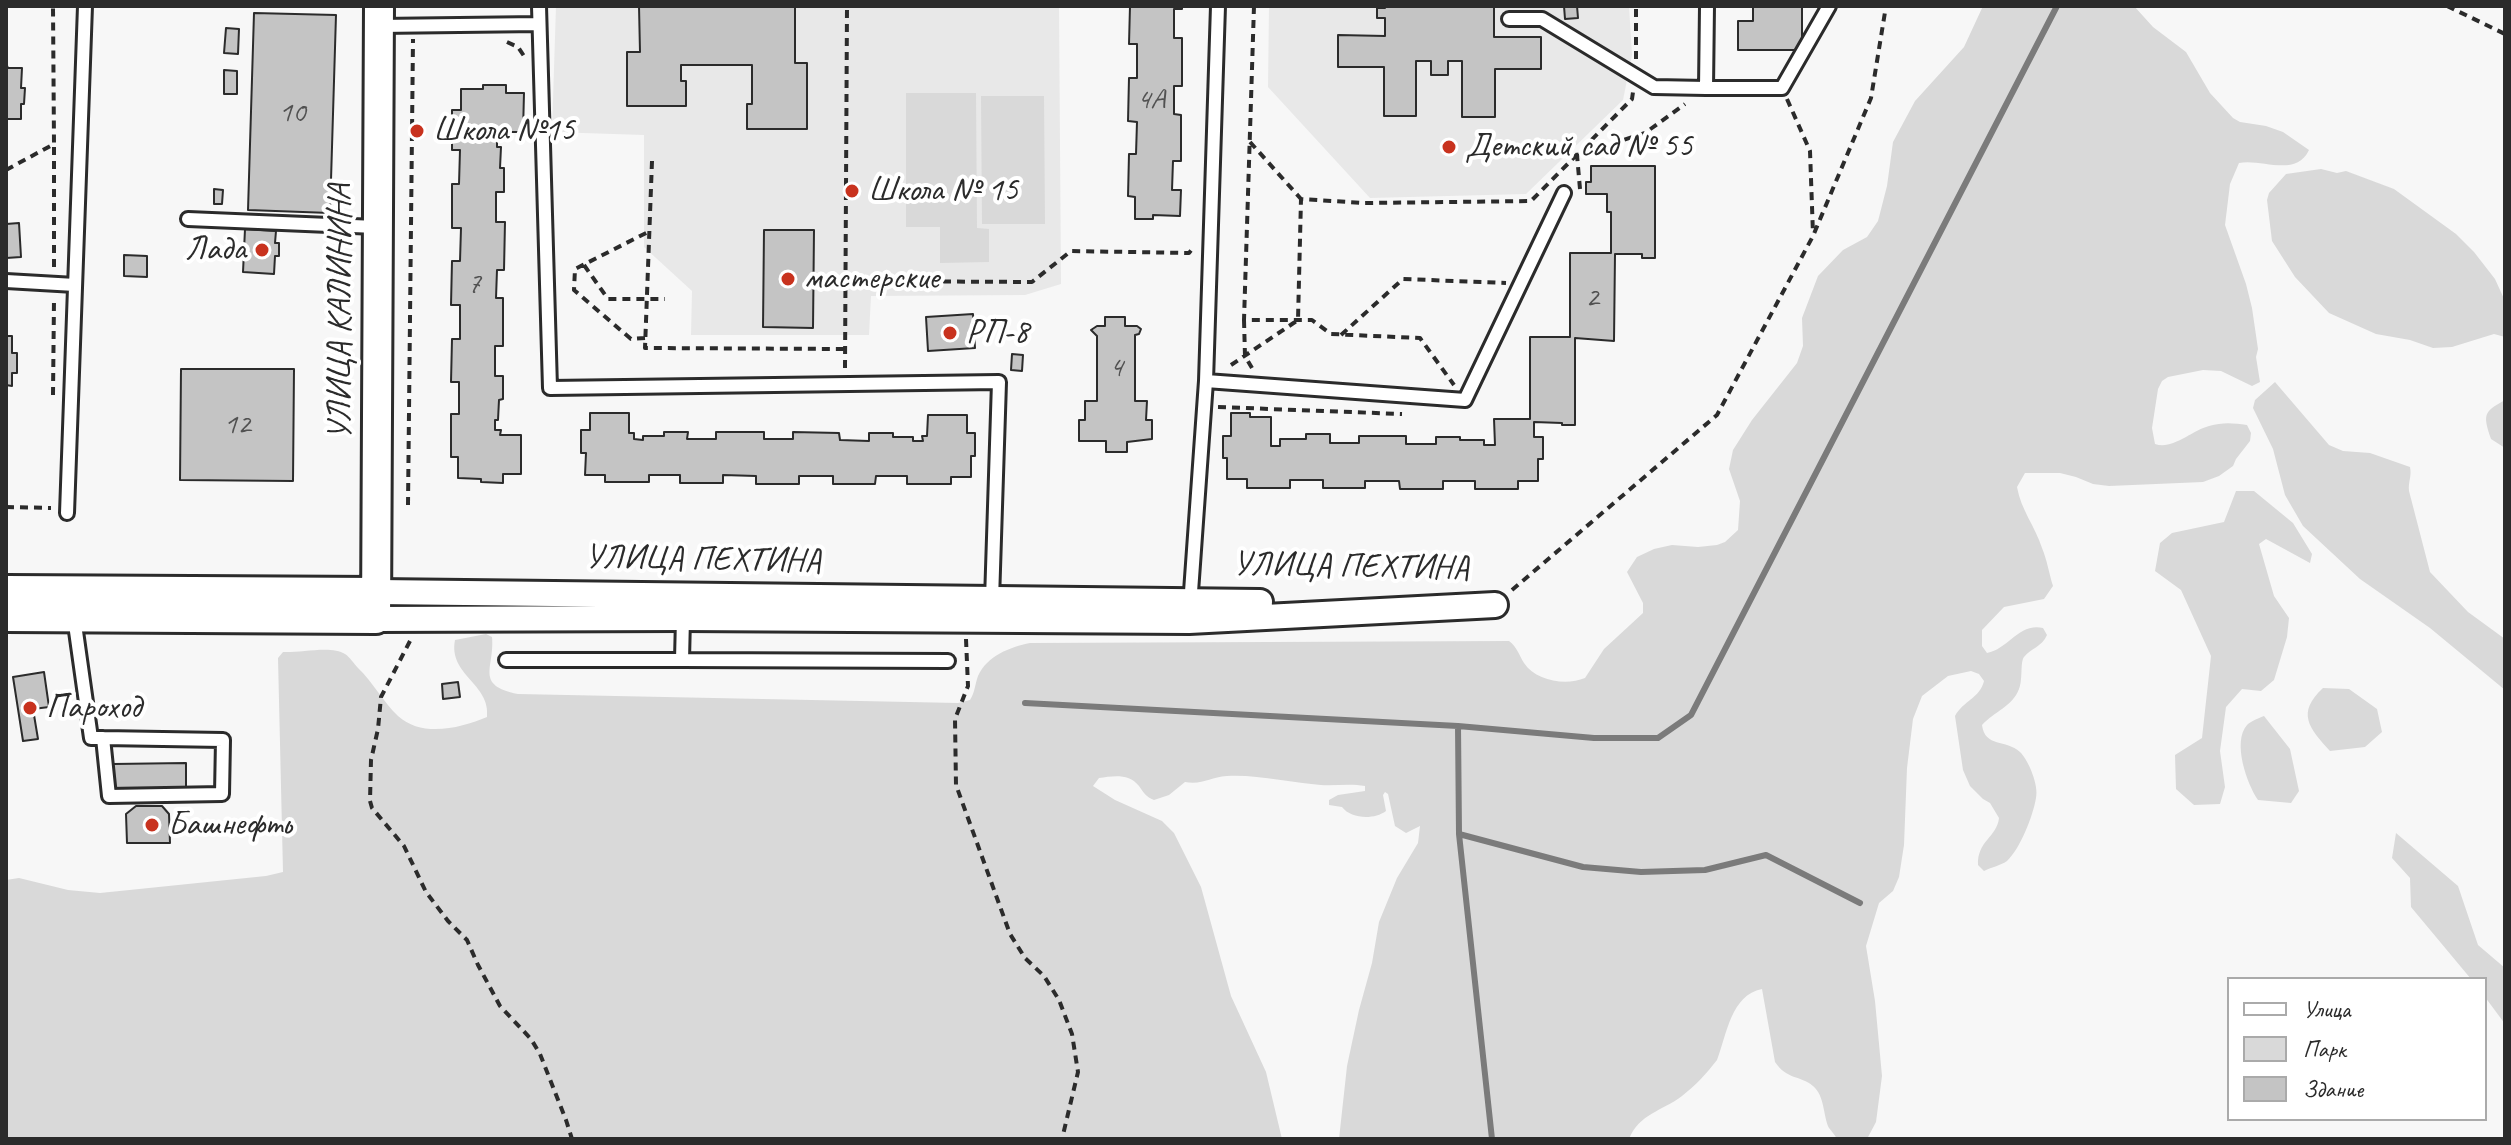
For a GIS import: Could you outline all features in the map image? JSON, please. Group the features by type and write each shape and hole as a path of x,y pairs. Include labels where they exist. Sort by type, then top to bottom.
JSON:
{"street":[{"name":"УЛИЦА КАЛИНИНА","path":"377,605 379,16"},
{"name":"УЛИЦА ПЕХТИНА","path":"6,590 377,605 1190,611 1495,605"},
{"name":"УЛИЦА ПЕХТИНА","path":"6,617 377,605 416,619 965,621 992,609"}],"lane":[{"path":"67,513 85,6"},
{"path":"539,6 550,388 999,382 992,609"},
{"path":"1190,611 1206,381 1218,6"},
{"path":"1706,88 1707,6"},
{"path":"1509,19 1542,19 1654,87 1782,88 1829,6"},
{"path":"379,16 413,26 539,24"},
{"path":"1206,381 1465,400 1521,283 1570,196"},
{"path":"188,219 376,227"},
{"path":"6,281 75,285"},
{"path":"74,617 91,738 103,738 223,740 222,794 109,796 103,738"},
{"path":"682,660 683,618"},
{"path":"506,660 948,661"}],"path":[{"path":"53,6 53,399"},
{"path":"846,384 847,6"},
{"path":"1254,6 1244,320 1245,356 1263,385"},
{"path":"1301,199 1364,203 1531,201 1632,99 1636,6"},
{"path":"1495,605 1717,415 1813,236 1871,98 1886,6"},
{"path":"2447,6 2505,34"},
{"path":"408,505 413,26"},
{"path":"413,42 426,42"},
{"path":"493,42 508,42 518,47 526,64"},
{"path":"1577,155 1645,133 1706,88"},
{"path":"1782,88 1810,151 1813,236"},
{"path":"1248,140 1301,199 1298,320"},
{"path":"6,170 54,144"},
{"path":"1570,196 1581,187 1577,155"},
{"path":"652,161 645,348 844,349"},
{"path":"645,338 631,339 574,290 575,269 650,231"},
{"path":"845,281 1032,282 1071,251 1189,253 1196,246"},
{"path":"584,265 608,299 665,299"},
{"path":"1341,335 1403,279 1521,283"},
{"path":"1244,320 1312,320 1331,334 1420,338 1465,400"},
{"path":"1229,367 1298,320"},
{"path":"1204,406 1409,414"},
{"path":"6,507 51,508"},
{"path":"416,619 409,643 381,697 371,760 372,808 404,846 426,892 467,940 500,1006 531,1039 540,1054 572,1139"},
{"path":"965,621 968,686 955,719 956,785 1010,934 1059,1000 1072,1034 1078,1072 1062,1139"}],"shaded area":[{"name":"Школа № 15","path":"556,6 1059,6 1061,284 1025,295 871,296 869,335 691,335 692,291 644,247 644,135 552,132"},
{"name":"Детский сад № 55","path":"1269,6 1629,6 1632,55 1623,100 1526,194 1370,198 1268,87"}],"green space":[{"path":"1983,6 2134,6 2153,27 2186,52 2210,93 2233,118 2283,132 2309,150 2296,163 2287,165 2239,163 2230,184 2225,225 2252,308 2260,382 2252,386 2221,371 2203,370 2168,377 2158,389 2152,428 2155,444 2175,442 2214,425 2247,425 2251,433 2250,441 2233,466 2203,482 2109,486 2060,473 2025,473 2017,487 2044,553 2053,586 2044,599 2004,607 1982,630 1982,646 1987,653 1995,651 2034,627 2043,628 2047,635 2024,657 2016,695 1982,725 1987,737 2020,752 2030,767 2037,793 2017,849 2007,861 1984,871 1978,865 1979,857 1999,818 1990,803 1970,786 1963,770 1955,716 1979,692 1984,681 1979,674 1971,671 1948,676 1922,696 1913,719 1899,877 1893,891 1879,903 1866,946 1882,1076 1876,1122 1867,1139 1837,1139 1829,1128 1817,1090 1784,1072 1775,1062 1762,989 1743,999 1737,1007 1717,1060 1705,1074 1682,1096 1645,1118 1629,1139 1339,1139 1347,1066 1379,922 1397,878 1418,843 1420,826 1406,833 1395,826 1385,792 1386,811 1375,816 1357,816 1342,807 1329,805 1329,800 1338,795 1365,791 1365,786 1321,785 1262,777 1221,777 1185,782 1169,795 1154,800 1135,782 1115,776 1099,778 1093,786 1115,800 1162,821 1174,833 1201,887 1231,996 1266,1072 1282,1139 6,1139 6,880 19,878 68,890 100,893 283,872 278,658 283,652 324,650 345,654 398,716 408,723 430,729 466,725 487,717 483,696 463,671 455,652 455,640 486,634 492,637 491,680 496,686 518,694 958,703 970,700 978,676 993,658 1030,643 1509,641 1529,669 1544,678 1569,682 1585,678 1604,649 1643,613 1643,603 1627,572 1637,557 1672,545 1717,545 1738,530 1740,501 1729,469 1733,450 1752,420 1797,363 1803,346 1802,318 1818,276 1843,250 1867,237 1878,221 1893,142 1915,101 1964,47"},
{"path":"906,93 976,93 977,228 989,229 989,262 940,263 940,227 906,227"},
{"path":"981,96 1044,96 1045,224 982,224"},
{"path":"2321,169 2337,173 2346,171 2394,189 2456,234 2495,279 2505,301 2505,337 2494,334 2452,347 2433,348 2376,334 2329,313 2295,277 2272,241 2267,200 2269,193 2286,174"},
{"path":"2275,382 2329,445 2343,451 2370,453 2410,467 2409,491 2430,572 2468,612 2505,639 2505,690 2430,628 2360,579 2303,526 2285,495 2273,449 2253,408 2255,400"},
{"path":"2505,400 2505,448 2491,439 2486,419 2492,408"},
{"path":"2236,491 2254,491 2293,523 2312,554 2310,563 2266,539 2259,544 2274,596 2289,618 2287,637 2274,680 2261,691 2242,689 2226,707 2220,751 2225,787 2220,804 2194,805 2176,789 2175,755 2202,738 2211,656 2181,590 2155,571 2160,543 2172,533 2224,522"},
{"path":"2323,688 2349,689 2377,709 2382,732 2365,747 2330,751 2308,720 2310,705"},
{"path":"2264,716 2290,749 2299,791 2291,803 2258,800 2246,774 2241,752 2243,732 2249,724"},
{"path":"2396,833 2458,886 2478,945 2505,968 2505,1024 2487,1000 2487,977 2469,977 2411,907 2410,878 2392,858"}],"building":[{"path":"639,6 795,6 795,63 807,63 807,129 747,129 747,104 752,104 752,65 681,65 681,81 686,81 686,106 627,106 627,52 640,52"},
{"path":"1130,6 1182,6 1182,9 1174,9 1174,38 1182,38 1182,86 1174,86 1174,114 1181,115 1181,161 1173,161 1172,190 1181,190 1180,216 1153,215 1153,219 1135,219 1135,197 1128,196 1129,154 1136,154 1137,122 1128,121 1129,78 1137,78 1137,44 1129,44"},
{"path":"1494,6 1494,37 1541,37 1541,69 1495,69 1495,117 1462,117 1462,61 1448,61 1448,75 1431,75 1431,61 1416,61 1416,116 1384,116 1384,67 1338,67 1338,35 1385,36 1385,18 1377,18 1377,8"},
{"path":"1564,6 1577,6 1578,18 1565,19"},
{"path":"1753,6 1802,6 1802,50 1738,50 1738,21 1753,21"},
{"path":"254,13 336,15 330,213 248,210"},
{"path":"226,28 239,29 238,54 224,53"},
{"path":"6,63 8,68 22,68 21,88 25,88 21,119 6,119"},
{"path":"224,70 237,71 237,94 224,94"},
{"path":"483,85 506,85 506,93 524,93 523,132 502,132 502,138 497,137 497,147 501,147 500,168 504,168 504,192 496,192 496,222 505,222 504,270 497,270 496,298 503,298 503,346 495,346 495,376 503,376 503,399 499,400 495,430 501,430 500,435 521,435 521,474 503,474 503,483 458,478 458,457 451,457 451,414 459,414 459,382 451,382 452,339 460,339 460,305 451,305 452,261 460,261 461,228 452,228 452,184 459,184 460,150 452,150 452,110 461,110 461,89 483,89"},
{"path":"1591,166 1655,166 1655,258 1642,258 1642,254 1615,254 1614,341 1575,338 1575,425 1534,422 1534,437 1543,437 1543,459 1538,459 1538,481 1518,481 1518,489 1475,489 1475,481 1443,481 1443,489 1400,489 1399,481 1365,481 1365,488 1323,488 1323,480 1290,480 1290,488 1247,488 1247,479 1227,479 1223,436 1231,436 1231,413 1271,417 1271,446 1280,446 1280,439 1306,439 1306,434 1330,434 1330,443 1359,443 1359,436 1406,436 1406,444 1436,444 1436,437 1460,437 1460,440 1484,440 1484,445 1495,445 1494,419 1530,419 1530,337 1570,337 1570,253 1611,253 1611,212 1607,212 1607,194 1586,194 1586,182 1591,182"},
{"path":"214,189 223,190 222,204 214,204"},
{"path":"19,223 21,257 6,258 6,224"},
{"name":"Лада","path":"245,229 276,231 275,243 279,243 279,256 275,256 274,274 243,272"},
{"name":"мастерские","path":"764,230 814,230 813,328 763,327"},
{"path":"124,255 147,256 147,277 124,276"},
{"name":"РП-8","path":"973,314 975,348 928,351 926,317"},
{"path":"1105,317 1125,317 1125,326 1141,329 1135,335 1135,401 1147,401 1146,420 1152,420 1152,439 1127,442 1127,452 1106,452 1106,441 1079,441 1079,420 1085,420 1085,401 1097,401 1097,336 1091,330 1105,326"},
{"path":"6,336 12,336 12,353 17,353 17,373 12,373 12,386 6,385"},
{"path":"1012,354 1023,355 1022,371 1011,370"},
{"path":"181,369 294,369 293,481 180,480"},
{"path":"590,413 629,413 629,433 634,433 634,439 643,440 643,436 664,436 664,432 688,432 687,439 716,439 716,432 764,432 764,439 793,439 793,432 839,433 840,440 869,441 869,433 893,433 893,437 913,437 913,441 923,441 922,436 927,436 928,415 967,415 967,433 975,433 975,456 971,456 971,477 951,477 951,484 907,484 907,476 876,476 875,484 833,484 833,476 799,476 799,484 756,484 756,476 723,475 723,483 680,483 680,475 649,475 649,482 605,482 605,475 585,475 586,453 581,453 581,430 590,430"},
{"name":"Пароход","path":"44,672 49,707 33,709 38,739 23,741 13,677"},
{"path":"458,682 460,697 443,699 442,684"},
{"path":"186,763 186,792 113,792 113,764"},
{"path":"136,806 162,806 169,814 170,843 127,843 126,814"}],"waterway":[{"path":"1025,703 1458,726 1594,738 1658,738 1691,715 2057,6"},
{"path":"1458,726 1459,834 1583,867 1641,872 1705,870 1766,855 1860,903"},
{"path":"1459,834 1492,1139"}],"place":[{"name":"Школа №15","path":"417,131"},
{"name":"Детский сад № 55","path":"1449,147"},
{"name":"Школа № 15","path":"852,191"},
{"name":"Лада","path":"262,250"},
{"name":"мастерские","path":"788,279"},
{"name":"РП-8","path":"950,333"},
{"name":"Пароход","path":"30,708"},
{"name":"Башнефть","path":"152,825"}]}
